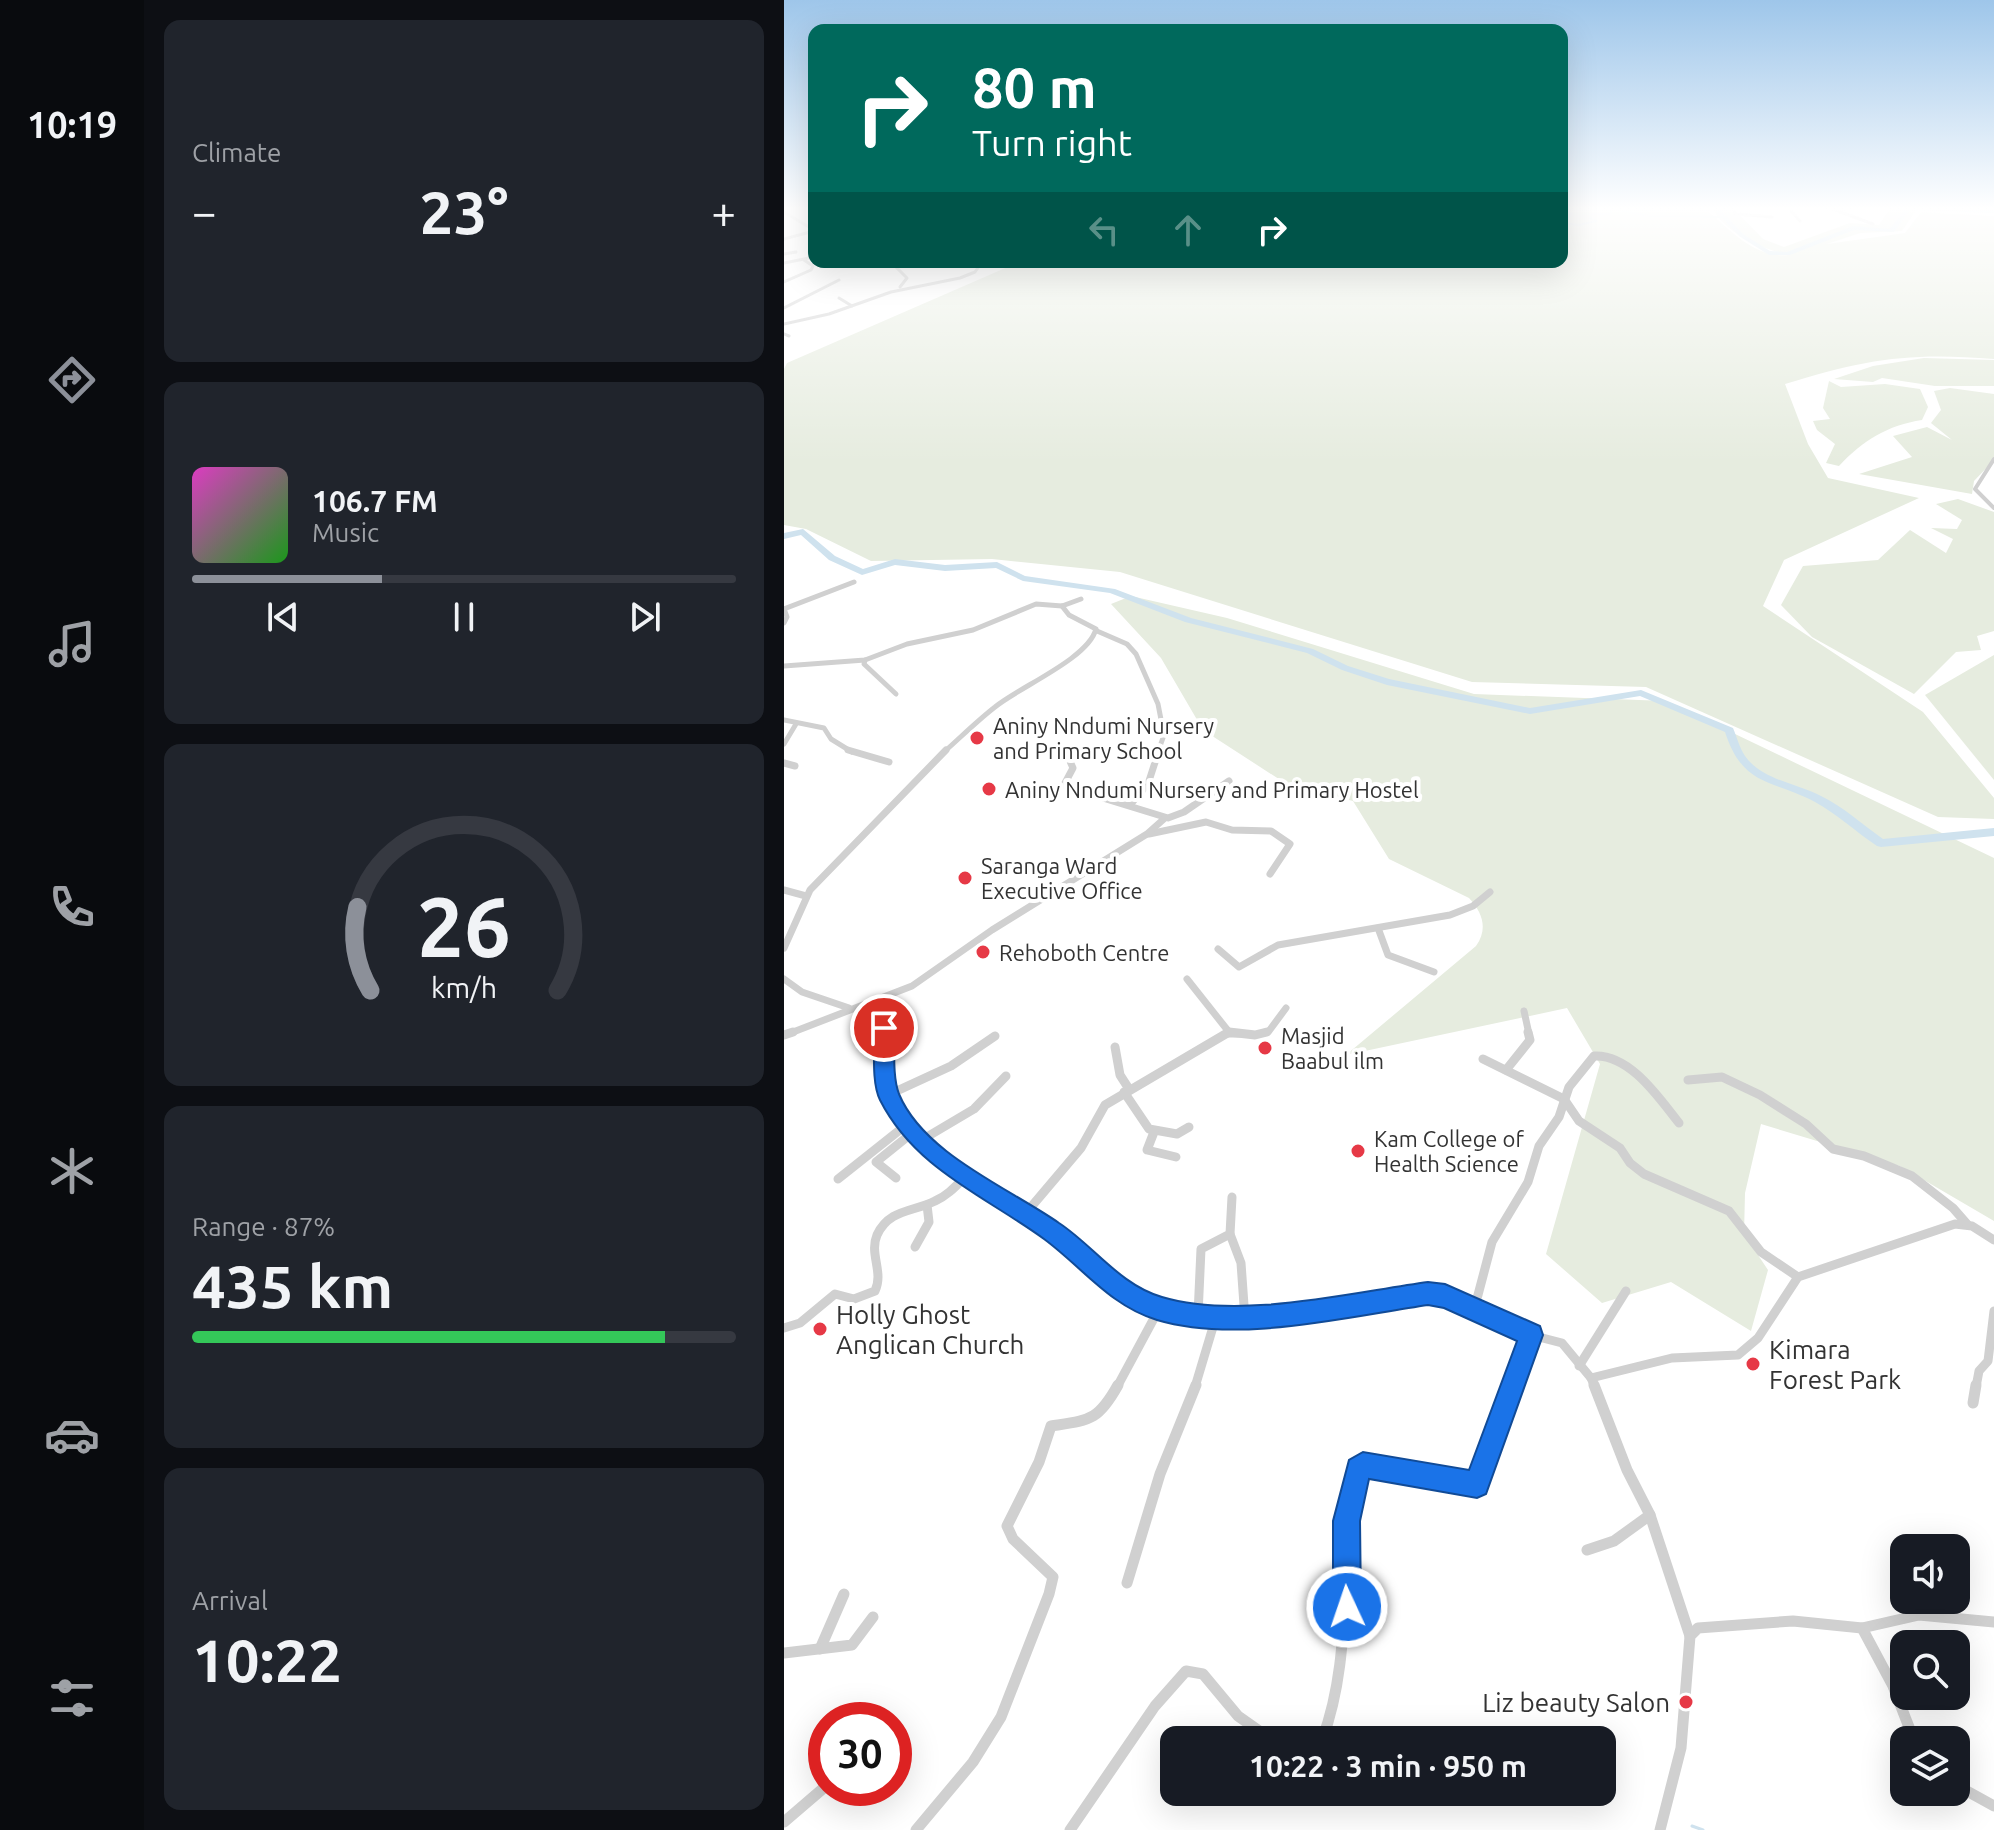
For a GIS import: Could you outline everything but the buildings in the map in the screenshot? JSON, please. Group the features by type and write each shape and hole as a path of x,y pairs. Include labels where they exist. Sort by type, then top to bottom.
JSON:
{"street":[{"path":"784,308 815,292"},
{"path":"784,324 890,292"},
{"path":"839,298 852,306"},
{"path":"1994,459 1975,489 1994,508"},
{"path":"784,623 787,617 784,609 854,582"},
{"path":"784,667 865,660 907,644 973,630 1036,604 1062,606 1081,599"},
{"path":"1062,606 1069,615 1127,644 1136,654 1164,726 1163,743 1152,764 1148,784 1130,805"},
{"path":"784,948 806,896 831,865 935,759 997,705 1075,655 1097,631"},
{"path":"865,660 864,664 877,680 896,694"},
{"path":"784,720 824,728 831,739 851,752 889,762"},
{"path":"784,744 796,724"},
{"path":"1069,759 1073,768 1065,786 1165,818"},
{"path":"784,763 795,766"},
{"path":"784,1035 912,986 943,968 992,930 1147,834 1165,818 1184,812 1229,781"},
{"path":"1147,834 1203,822 1232,830 1271,831 1290,844 1270,874"},
{"path":"784,890 806,896"},
{"path":"1218,949 1239,967 1278,945 1450,915 1473,906 1490,892"},
{"path":"1378,928 1388,955 1434,972"},
{"path":"784,979 802,992 849,1008"},
{"path":"1187,979 1229,1032"},
{"path":"875,1001 884,1028 888,1095 920,1141 965,1177 1026,1213 1083,1255 1106,1281 1159,1309 1245,1319 1428,1293 1445,1296 1531,1335 1562,1343 1591,1378 1627,1470 1650,1515 1690,1636 1681,1748 1660,1830"},
{"path":"1026,1213 1081,1148 1105,1105 1229,1032 1264,1033 1277,1025 1286,1008"},
{"path":"1506,1070 1530,1040 1524,1011"},
{"path":"888,1095 951,1066 995,1036"},
{"path":"1115,1047 1126,1091 1154,1132"},
{"path":"1474,1310 1492,1242 1528,1182 1539,1146 1559,1117 1577,1073 1596,1054 1604,1054 1633,1074 1679,1123"},
{"path":"1483,1059 1564,1099 1579,1121 1624,1150 1635,1168 1729,1211 1761,1252 1798,1277"},
{"path":"920,1141 974,1109 1006,1076"},
{"path":"1688,1080 1722,1077 1760,1095 1806,1124 1833,1149 1864,1156 1912,1176 1953,1208 1967,1224 1994,1240"},
{"path":"1154,1132 1177,1134 1189,1127"},
{"path":"896,1178 876,1162 909,1129"},
{"path":"838,1179 909,1129"},
{"path":"1154,1132 1147,1150 1176,1157"},
{"path":"784,1328 800,1323 835,1294 854,1299 875,1291 880,1280 873,1253 875,1239 896,1213 944,1197 965,1177"},
{"path":"1232,1197 1230,1234 1235,1239 1241,1273 1245,1319"},
{"path":"915,1247 928,1226 930,1211 927,1205"},
{"path":"1591,1378 1672,1358 1738,1355 1758,1338 1798,1277 1955,1224 1967,1224"},
{"path":"1198,1315 1201,1249 1205,1244 1230,1234"},
{"path":"1579,1366 1626,1291"},
{"path":"916,1830 973,1762 1001,1717 1049,1594 1053,1577 1013,1539 1007,1526 1039,1462 1051,1426 1090,1420 1104,1410 1159,1309"},
{"path":"1973,1403 1979,1371 1988,1361 1994,1311"},
{"path":"1127,1583 1160,1474 1202,1369 1216,1317"},
{"path":"1327,1726 1345,1635 1347,1521 1359,1469 1363,1465 1477,1485 1531,1335"},
{"path":"1587,1550 1614,1541 1650,1515"},
{"path":"820,1649 844,1594"},
{"path":"1690,1636 1698,1628 1746,1622 1793,1621 1862,1628 1919,1615 1994,1622"},
{"path":"784,1653 856,1642 873,1617"},
{"path":"1862,1628 1893,1686 1909,1726"},
{"path":"1070,1830 1147,1716 1186,1671 1198,1671 1210,1679 1238,1716 1252,1726"},
{"path":"1970,1793 1994,1806"},
{"path":"784,1822 808,1801"}],"shaded area":[{"path":"949,292 1994,292 1994,359 1912,357 1864,363 1785,384 1808,444 1828,478 1919,498 1784,560 1763,606 1923,712 1994,798 1994,819 1938,817 1646,687 1472,682 1120,572 992,559 871,561 806,529 784,525 784,369 787,363"},
{"path":"1924,358 1994,360 1994,386 1935,386 1882,378 1873,382 1834,379 1873,366"},
{"path":"1829,381 1841,387 1885,384 1920,389 1928,407 1922,420 1876,436 1839,466 1826,463 1835,444 1817,430 1813,421 1830,419 1823,408"},
{"path":"1950,388 1994,394 1994,460 1974,481 1972,494 1859,474 1912,457 1893,436 1927,427 1952,440 1931,423 1941,410 1934,391"},
{"path":"1958,499 1994,512 1994,631 1977,636 1981,650 1956,652 1914,694 1812,637 1781,605 1803,566 1878,560 1910,530 1946,553 1953,539 1931,528 1957,529 1962,520 1936,504"},
{"path":"1131,596 1227,618 1474,694 1666,701 1994,858 1994,1221 1900,1166 1761,1124 1745,1193 1744,1234 1768,1270 1751,1331 1671,1282 1602,1303 1546,1254 1600,1064 1567,1008 1346,1055 1476,946 1483,927 1481,915 1469,898 1389,859 1353,801 1288,785 1203,730 1161,658 1111,604"},
{"path":"1994,655 1994,780 1925,695"}],"waterway":[{"path":"784,536 803,532 832,558 862,572 895,562 945,568 997,565 1023,578 1112,591 1188,620 1310,651 1345,668 1387,682 1530,711 1641,693 1729,730 1735,748 1753,770 1818,799 1881,843 1994,832"},
{"path":"1692,1826 1703,1830"}],"place":[{"name":"Aniny Nndumi Nursery and Primary School","path":"977,738"},
{"name":"Aniny Nndumi Nursery and Primary Hostel","path":"989,789"},
{"name":"Saranga Ward Executive Office","path":"965,878"},
{"name":"Rehoboth Centre","path":"983,952"},
{"name":"Masjid Baabul ilm","path":"1265,1048"},
{"name":"Kam College of Health Science","path":"1358,1151"},
{"name":"Holly Ghost Anglican Church","path":"820,1329"},
{"name":"Kimara Forest Park","path":"1753,1364"},
{"name":"Liz beauty Salon","path":"1686,1702"}],"route":[{"path":"884,1028 888,1095 893,1108 912,1133 965,1177 1051,1230 1083,1255 1106,1281 1159,1309 1245,1319 1428,1293 1445,1296 1531,1335 1477,1485 1363,1465 1359,1469 1350,1497 1347,1521 1344,1571 1347,1607"}]}
